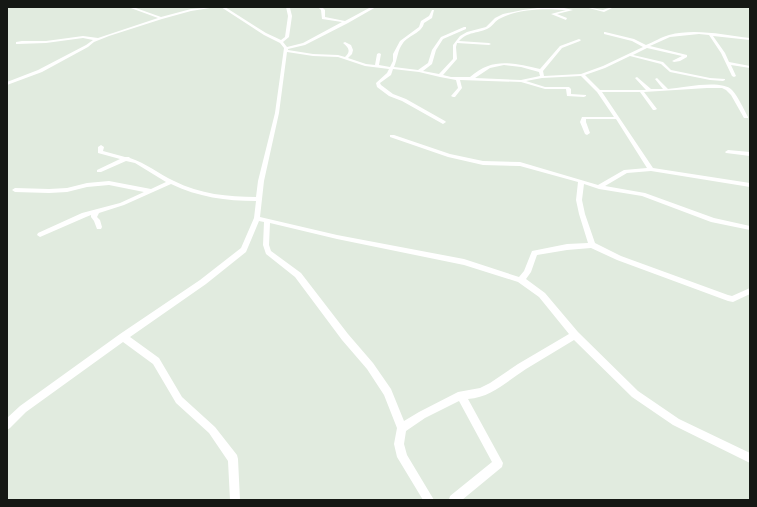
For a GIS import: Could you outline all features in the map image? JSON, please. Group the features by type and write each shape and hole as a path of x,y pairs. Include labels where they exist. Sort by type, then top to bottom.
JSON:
{"street":[{"path":"130,7 161,18"},
{"path":"7,84 40,71 98,39 161,18 191,10 214,7"},
{"path":"223,7 265,34 281,42 286,49 313,55 346,58 352,61 377,67 419,71 458,79 472,78 521,81 545,88 567,88 569,89 569,95 584,96"},
{"path":"281,42 287,37 290,16 288,7 320,7 323,10 324,18 347,22"},
{"path":"286,49 304,44 374,7"},
{"path":"440,76 455,59 453,47 456,42 468,32 487,28 495,20 502,16 541,8 557,7 571,10 553,14 566,19"},
{"path":"588,7 601,10 606,10 612,7"},
{"path":"433,11 432,17 422,22 420,27 402,41 396,54 392,69 388,76 378,83 379,86 391,95 404,100 443,122"},
{"path":"419,71 430,64 434,50 442,38 465,28"},
{"path":"605,33 633,40 644,46 686,56 674,61"},
{"path":"521,81 542,77 582,75 604,67 669,36 680,34 710,34 750,39"},
{"path":"710,34 729,63 734,76"},
{"path":"17,43 49,42 84,37 98,39"},
{"path":"541,71 561,48 579,40"},
{"path":"456,42 490,44"},
{"path":"345,43 350,45 352,49 352,52 346,58"},
{"path":"7,425 23,409 203,282 244,250 257,218 258,199 277,113 286,49"},
{"path":"377,67 379,54"},
{"path":"629,55 662,63 670,71 723,80"},
{"path":"472,78 482,69 499,63 541,71"},
{"path":"729,63 750,67"},
{"path":"541,71 542,77"},
{"path":"582,75 599,91 651,169"},
{"path":"637,78 650,90"},
{"path":"453,96 460,88 458,79"},
{"path":"657,79 667,90"},
{"path":"599,91 667,90 694,87 725,88 736,99 746,117"},
{"path":"641,91 655,109"},
{"path":"587,133 583,122 584,118 618,118"},
{"path":"392,136 448,155 483,163 520,164 599,187 643,194 713,220 750,228"},
{"path":"101,146 100,152 127,158 137,162 170,182 203,194 228,199 258,199"},
{"path":"728,152 750,154"},
{"path":"99,171 127,158"},
{"path":"599,187 626,171 651,169 750,184"},
{"path":"40,235 84,215 122,204 170,182"},
{"path":"581,182 579,200 592,245"},
{"path":"15,190 67,190 87,185 110,183 152,191"},
{"path":"96,212 94,217 97,220 99,227"},
{"path":"257,218 337,237 464,262 521,280 542,295 575,335 635,394 676,422 750,458"},
{"path":"267,221 266,245 268,252 298,275 345,337 370,366 388,392 402,428 399,444 402,457 429,500"},
{"path":"521,280 527,272 534,253 567,247 592,245 634,263 728,298 733,299 750,292"},
{"path":"402,428 422,415 461,395 476,394 501,383 520,367 575,335"},
{"path":"123,337 156,361 179,400 212,430 233,459 235,500"},
{"path":"454,500 498,463 461,395"}]}
